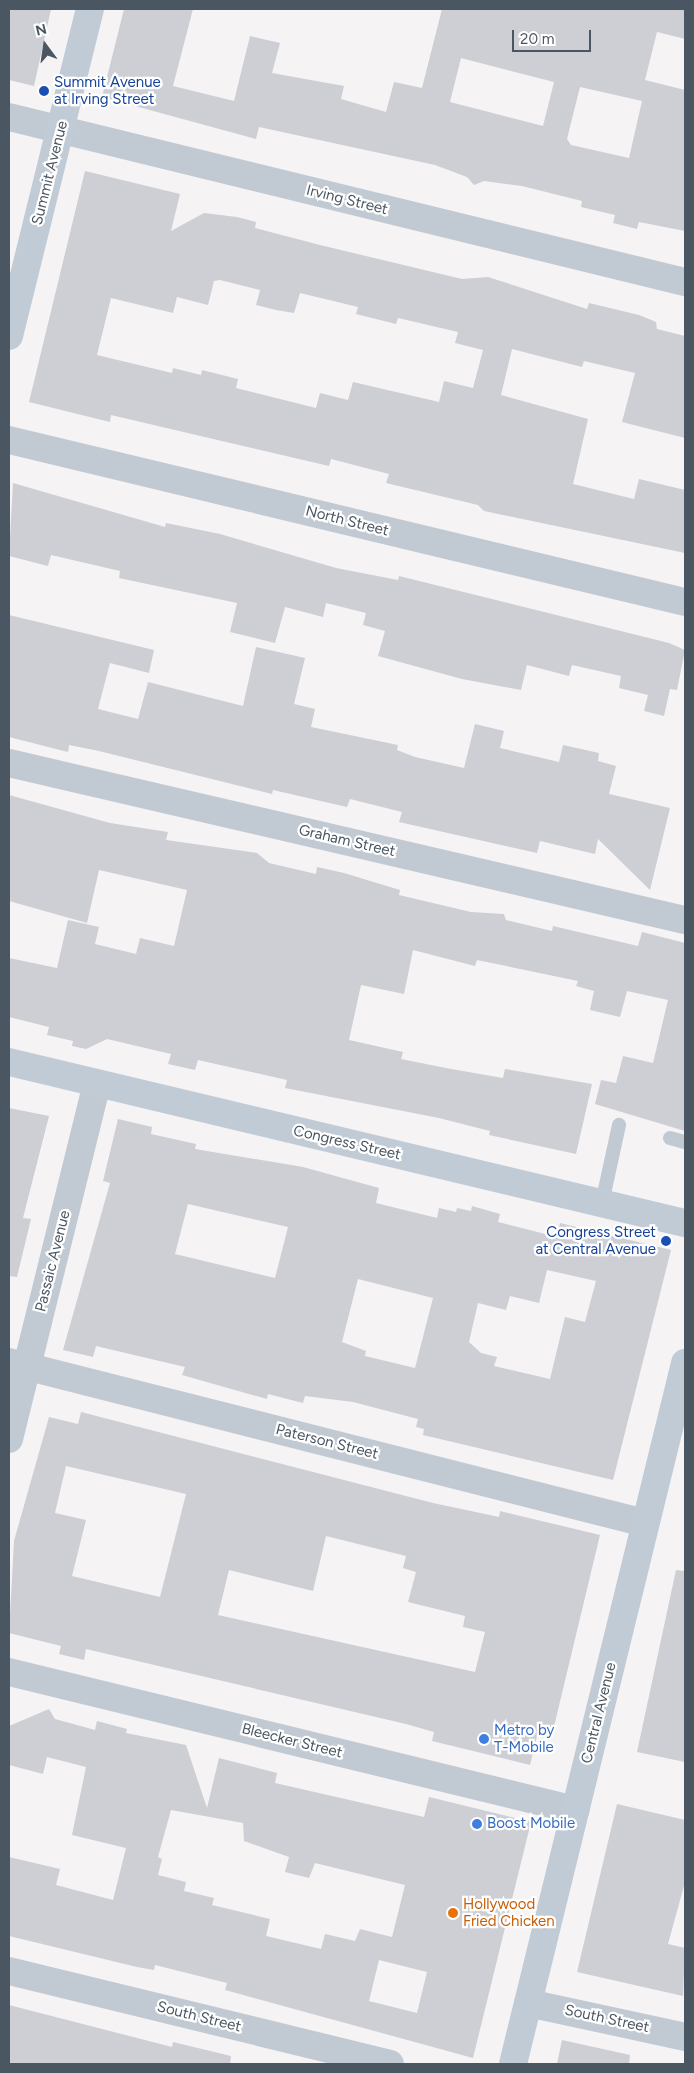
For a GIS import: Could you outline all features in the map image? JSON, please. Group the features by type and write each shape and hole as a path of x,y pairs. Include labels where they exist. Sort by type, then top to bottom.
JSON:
{"street":[{"name":"Summit Avenue","path":"9,336 62,130 90,9"},
{"name":"Irving Street","path":"9,117 685,282"},
{"name":"North Street","path":"9,440 685,602"},
{"name":"Graham Street","path":"9,763 685,920"},
{"name":"Congress Street","path":"9,1062 685,1223"},
{"name":"Passaic Avenue","path":"9,1439 18,1364 97,1084"},
{"name":"Central Avenue","path":"513,2064 685,1363"},
{"name":"Paterson Street","path":"18,1364 645,1523"},
{"name":"Bleecker Street","path":"9,1672 575,1810"},
{"name":"South Street","path":"9,1971 390,2064"},
{"name":"South Street","path":"528,2002 685,2036"}],"lane":[{"path":"602,1204 619,1126"},
{"path":"670,1138 685,1142"}],"building":[{"path":"9,9 51,9 34,86 9,80"},
{"path":"124,9 193,9 173,86 234,101 250,36 280,43 272,73 344,86 341,99 386,112 394,82 422,88 442,9 685,9 685,39 657,32 645,80 685,90 685,231 639,222 637,229 613,223 615,215 581,207 582,201 522,186 484,181 474,185 467,177 435,165 259,127 256,139 102,97","holes":["461,58 554,82 543,126 450,102","580,87 642,101 629,158 571,145 567,139"]},
{"path":"85,171 180,194 171,231 204,213 237,217 256,222 255,228 320,245 462,279 488,277 587,309 589,303 639,315 656,322 657,329 685,336 685,438 622,422 635,373 584,361 582,367 512,349 501,395 588,419 573,484 634,499 639,479 685,490 685,553 484,511 478,505 386,483 389,474 331,459 329,466 111,415 110,422 29,402","holes":["220,280 260,290 256,305 276,310 294,313 300,293 358,307 356,314 396,324 398,318 458,332 455,343 483,350 473,388 444,381 439,402 353,382 348,400 320,393 316,408 236,388 238,379 202,370 201,375 173,368 172,373 97,355 111,298 173,313 177,297 208,305 214,281"]},
{"path":"13,483 165,527 166,523 220,534 336,568 398,580 399,576 669,643 685,650 677,690 670,689 664,716 644,711 648,695 619,688 621,676 572,665 569,676 527,665 521,690 462,679 378,656 385,631 363,625 366,613 326,603 323,617 285,607 275,643 230,632 237,603 119,578 120,571 51,555 48,566 9,556"},
{"path":"9,615 154,650 149,673 110,663 98,709 138,719 148,682 243,706 256,647 305,658 294,704 315,709 311,727 398,745 397,750 415,757 464,768 475,724 504,731 500,748 559,762 563,745 599,753 598,761 616,766 609,794 670,808 650,890 598,839 595,854 540,841 537,853 399,822 402,812 350,799 347,807 273,790 272,794 99,751 69,745 68,752 9,737"},
{"path":"9,795 110,823 168,832 166,840 257,853 269,863 316,874 317,867 344,873 400,890 399,895 471,912 504,914 506,920 552,931 553,926 638,946 642,932 685,943 685,1131 595,1104 601,1080 616,1083 623,1056 653,1063 668,1000 627,991 620,1017 590,1010 594,991 576,986 578,981 477,960 475,966 413,950 404,994 361,985 349,1040 403,1052 401,1059 451,1069 503,1078 505,1069 592,1084 576,1154 489,1135 490,1131 439,1118 285,1088 287,1080 198,1060 195,1070 168,1064 171,1054 107,1039 86,1049 72,1046 73,1041 47,1035 49,1027 9,1017 9,958 57,968 68,920 99,927 95,944 136,954 140,938 174,946 187,890 99,870 87,923 9,901"},
{"path":"9,1108 49,1116 23,1218 31,1219 17,1277 9,1276"},
{"path":"118,1119 152,1127 151,1134 196,1144 195,1149 303,1167 379,1188 376,1203 437,1218 439,1208 456,1212 457,1208 471,1211 472,1206 500,1214 498,1222 557,1237 560,1223 671,1250 613,1480 423,1435 424,1429 416,1427 418,1419 353,1402 305,1396 303,1403 268,1394 267,1399 182,1375 185,1367 96,1346 93,1357 63,1350 110,1183 103,1181","holes":["188,1204 288,1227 275,1278 175,1254","547,1270 596,1281 585,1322 565,1317 550,1379 494,1366 497,1357 481,1353 469,1342 478,1303 506,1310 510,1296 539,1303","358,1279 433,1298 415,1368 365,1356 366,1351 342,1342"]},
{"path":"81,1412 433,1503 499,1517 500,1511 600,1535 551,1739 537,1736 530,1765 432,1741 434,1732 406,1724 86,1649 84,1660 59,1654 61,1646 9,1633 14,1541 49,1417 78,1424","holes":["66,1466 186,1494 160,1597 72,1576 86,1520 55,1513","326,1536 406,1556 403,1568 416,1572 408,1602 465,1616 463,1627 485,1632 475,1672 218,1615 229,1570 313,1591"]},
{"path":"676,1570 685,1571 685,1762 637,1752"},
{"path":"49,1709 55,1719 95,1730 97,1721 127,1729 126,1733 186,1745 207,1808 219,1758 277,1773 275,1783 424,1817 429,1797 531,1822 473,2058 225,1990 227,1983 155,1965 154,1970 137,1967 9,1936 9,1857 60,1869 56,1885 113,1900 126,1848 72,1835 86,1767 47,1757 43,1774 9,1765 9,1726","holes":["171,1810 243,1823 244,1841 289,1857 285,1872 309,1878 315,1863 405,1885 392,1937 360,1929 355,1941 325,1934 321,1949 266,1936 270,1919 212,1905 214,1898 184,1891 186,1882 158,1875 162,1859 158,1857","379,1960 427,1972 417,2013 369,2001"]},
{"path":"617,1804 685,1820 685,1882 668,1944 685,1948 683,1996 577,1972"},
{"path":"9,2005 172,2047 173,2042 231,2056 230,2064 9,2064"},
{"path":"562,2040 630,2055 629,2064 557,2064"}],"place":[{"name":"Summit Avenue at Irving Street","path":"44,91"},
{"name":"Congress Street at Central Avenue","path":"666,1241"},
{"name":"Metro by T-Mobile","path":"484,1739"},
{"name":"Boost Mobile","path":"477,1824"},
{"name":"Hollywood Fried Chicken","path":"453,1913"}]}
